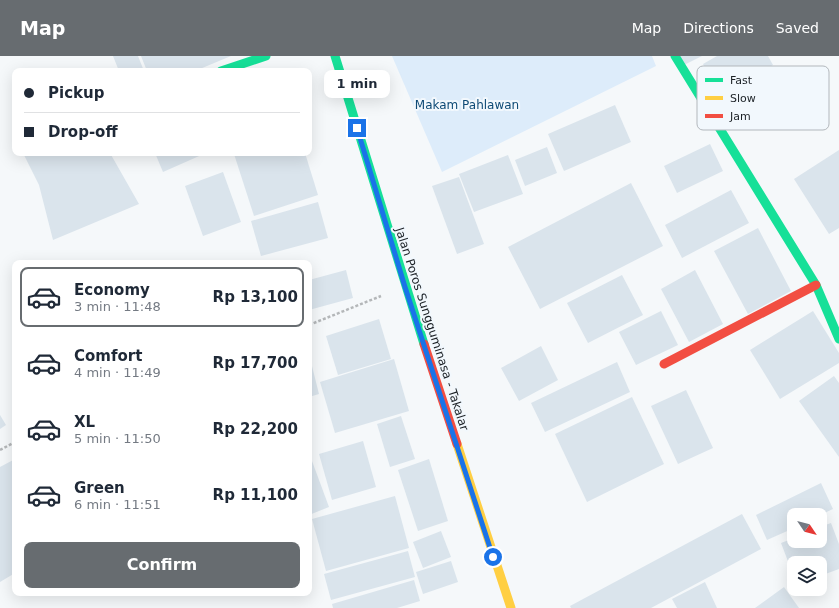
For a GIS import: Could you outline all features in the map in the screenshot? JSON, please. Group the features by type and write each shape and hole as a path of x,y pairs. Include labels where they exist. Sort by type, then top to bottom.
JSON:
{"main road":[{"path":"231,68 266,56"},
{"name":"Jalan Poros Sungguminasa - Takalar","path":"335,56 405,287 511,608"},
{"path":"675,56 697,92"},
{"path":"721,130 816,285 839,339"},
{"path":"664,364 816,285"}],"path":[{"path":"312,324 405,287"},
{"path":"0,450 12,444"}],"green space":[{"name":"Makam Pahlawan","path":"392,56 652,56 656,66 442,172"}],"building":[{"path":"113,56 138,56 143,68 118,68"},
{"path":"141,56 231,56 202,68 146,68"},
{"path":"680,56 702,56 684,65"},
{"path":"717,56 768,56 773,65 704,66 703,64"},
{"path":"615,105 631,142 564,171 548,134"},
{"path":"710,144 723,171 677,193 664,166"},
{"path":"547,147 557,173 525,186 515,160"},
{"path":"839,150 839,228 829,234 794,179"},
{"path":"508,155 523,194 474,212 459,174"},
{"path":"24,156 112,156 139,204 53,240 39,185"},
{"path":"156,156 199,156 163,172"},
{"path":"235,156 306,156 318,195 254,216"},
{"path":"223,172 241,222 203,236 185,186"},
{"path":"459,177 484,244 457,254 432,186"},
{"path":"631,183 663,246 540,309 508,247"},
{"path":"731,190 749,223 682,258 665,225"},
{"path":"318,202 328,238 261,256 251,221"},
{"path":"758,228 791,291 748,314 714,251"},
{"path":"346,270 353,298 312,309 312,279"},
{"path":"695,270 723,324 689,342 661,289"},
{"path":"622,275 643,315 588,343 567,303"},
{"path":"661,311 678,345 636,365 619,332"},
{"path":"813,311 839,353 839,363 780,399 750,350"},
{"path":"379,319 391,359 338,375 326,336"},
{"path":"541,346 558,380 519,401 501,368"},
{"path":"394,359 409,411 335,433 320,382"},
{"path":"617,362 630,392 545,432 531,403"},
{"path":"312,366 319,394 312,396"},
{"path":"834,376 839,383 839,457 799,401"},
{"path":"686,390 713,448 678,464 651,406"},
{"path":"632,397 664,464 587,502 555,434"},
{"path":"0,415 6,425 0,429"},
{"path":"401,416 415,459 390,467 377,424"},
{"path":"363,441 376,487 332,500 319,454"},
{"path":"429,459 448,521 418,531 398,470"},
{"path":"12,461 12,575 0,582 0,467"},
{"path":"312,461 329,507 312,514"},
{"path":"821,483 833,509 827,512 827,508 787,508 787,531 767,540 756,515"},
{"path":"395,496 409,548 326,571 312,519"},
{"path":"742,514 761,549 651,608 571,608 570,606"},
{"path":"831,523 839,544 839,569 827,573 827,556 787,556 787,559 781,543 787,541 787,548 827,548 827,524"},
{"path":"441,531 451,557 423,568 413,542"},
{"path":"408,551 415,577 331,600 324,574"},
{"path":"451,561 458,582 423,594 416,572"},
{"path":"414,580 420,601 397,608 333,608 332,604"},
{"path":"705,582 717,608 677,608 672,599"},
{"path":"784,587 787,591 787,596 790,596 799,608 755,608"}],"traffic: fast":[{"path":"230,68 266,56"},
{"path":"335,56 424,344"},
{"path":"675,56 697,92"},
{"path":"721,130 816,285 839,339"}],"traffic: slow":[{"path":"457,444 511,608"}],"traffic: jam":[{"path":"664,364 816,285"},
{"path":"424,344 457,444"}],"route":[{"path":"357,128 405,287 493,557"}]}
